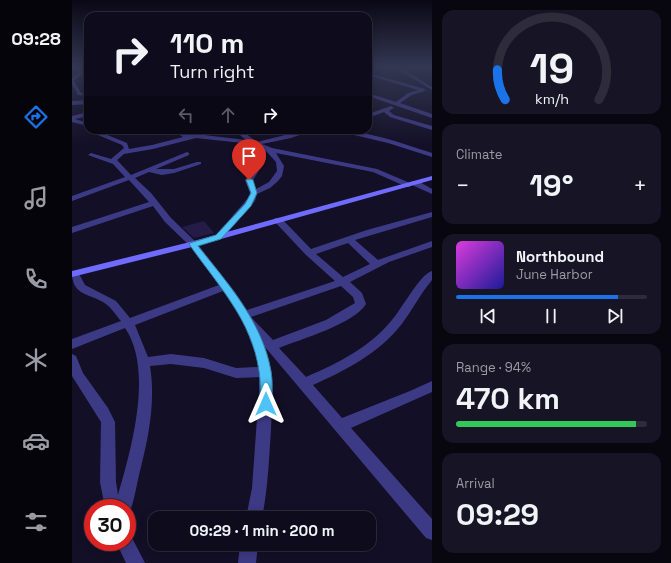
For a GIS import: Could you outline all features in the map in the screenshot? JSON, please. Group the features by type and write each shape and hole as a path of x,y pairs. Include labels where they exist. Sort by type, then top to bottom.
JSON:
{"main road":[{"path":"74,274 193,244 432,178"}],"street":[{"path":"77,92 84,99"},
{"path":"372,115 398,104 410,94 416,92"},
{"path":"72,96 84,94"},
{"path":"372,95 432,116"},
{"path":"72,104 84,102"},
{"path":"385,110 396,117 432,128"},
{"path":"72,119 84,115"},
{"path":"72,119 84,123"},
{"path":"106,134 116,137 125,144 127,148 115,157 115,164"},
{"path":"182,134 188,137"},
{"path":"218,237 249,204 254,193 272,183 281,167 280,163 261,146 244,134"},
{"path":"261,146 298,134"},
{"path":"355,134 432,155"},
{"path":"366,134 374,138"},
{"path":"123,152 153,147 196,136 261,146 365,168 432,192"},
{"path":"254,193 249,180 263,159 261,146"},
{"path":"74,196 129,178 187,154"},
{"path":"91,155 115,164 140,187 193,244 247,318 432,532"},
{"path":"150,170 160,174 167,174 199,163"},
{"path":"72,230 154,203"},
{"path":"309,253 349,239 432,214"},
{"path":"271,346 340,319 352,312 361,304 358,295 309,253 278,220"},
{"path":"349,239 377,265"},
{"path":"247,318 342,282 377,265 432,244"},
{"path":"74,274 80,287 108,299 129,322 135,331 145,362 145,414 125,499"},
{"path":"303,384 352,362 386,336 432,274"},
{"path":"72,344 225,286"},
{"path":"247,318 262,355 265,372 265,431 260,488 255,511"},
{"path":"72,359 78,375 104,412 108,422 108,482 111,499"},
{"path":"145,362 178,360 213,365 236,373 265,372"},
{"path":"339,426 415,395 432,386"},
{"path":"130,551 136,563"},
{"path":"247,563 248,551"}],"building":[{"path":"204,221 214,233 194,238 182,227"}],"route":[{"path":"249,180 254,193 249,204 218,237 193,244 231,294 249,322 262,355 265,372 266,404"}]}
